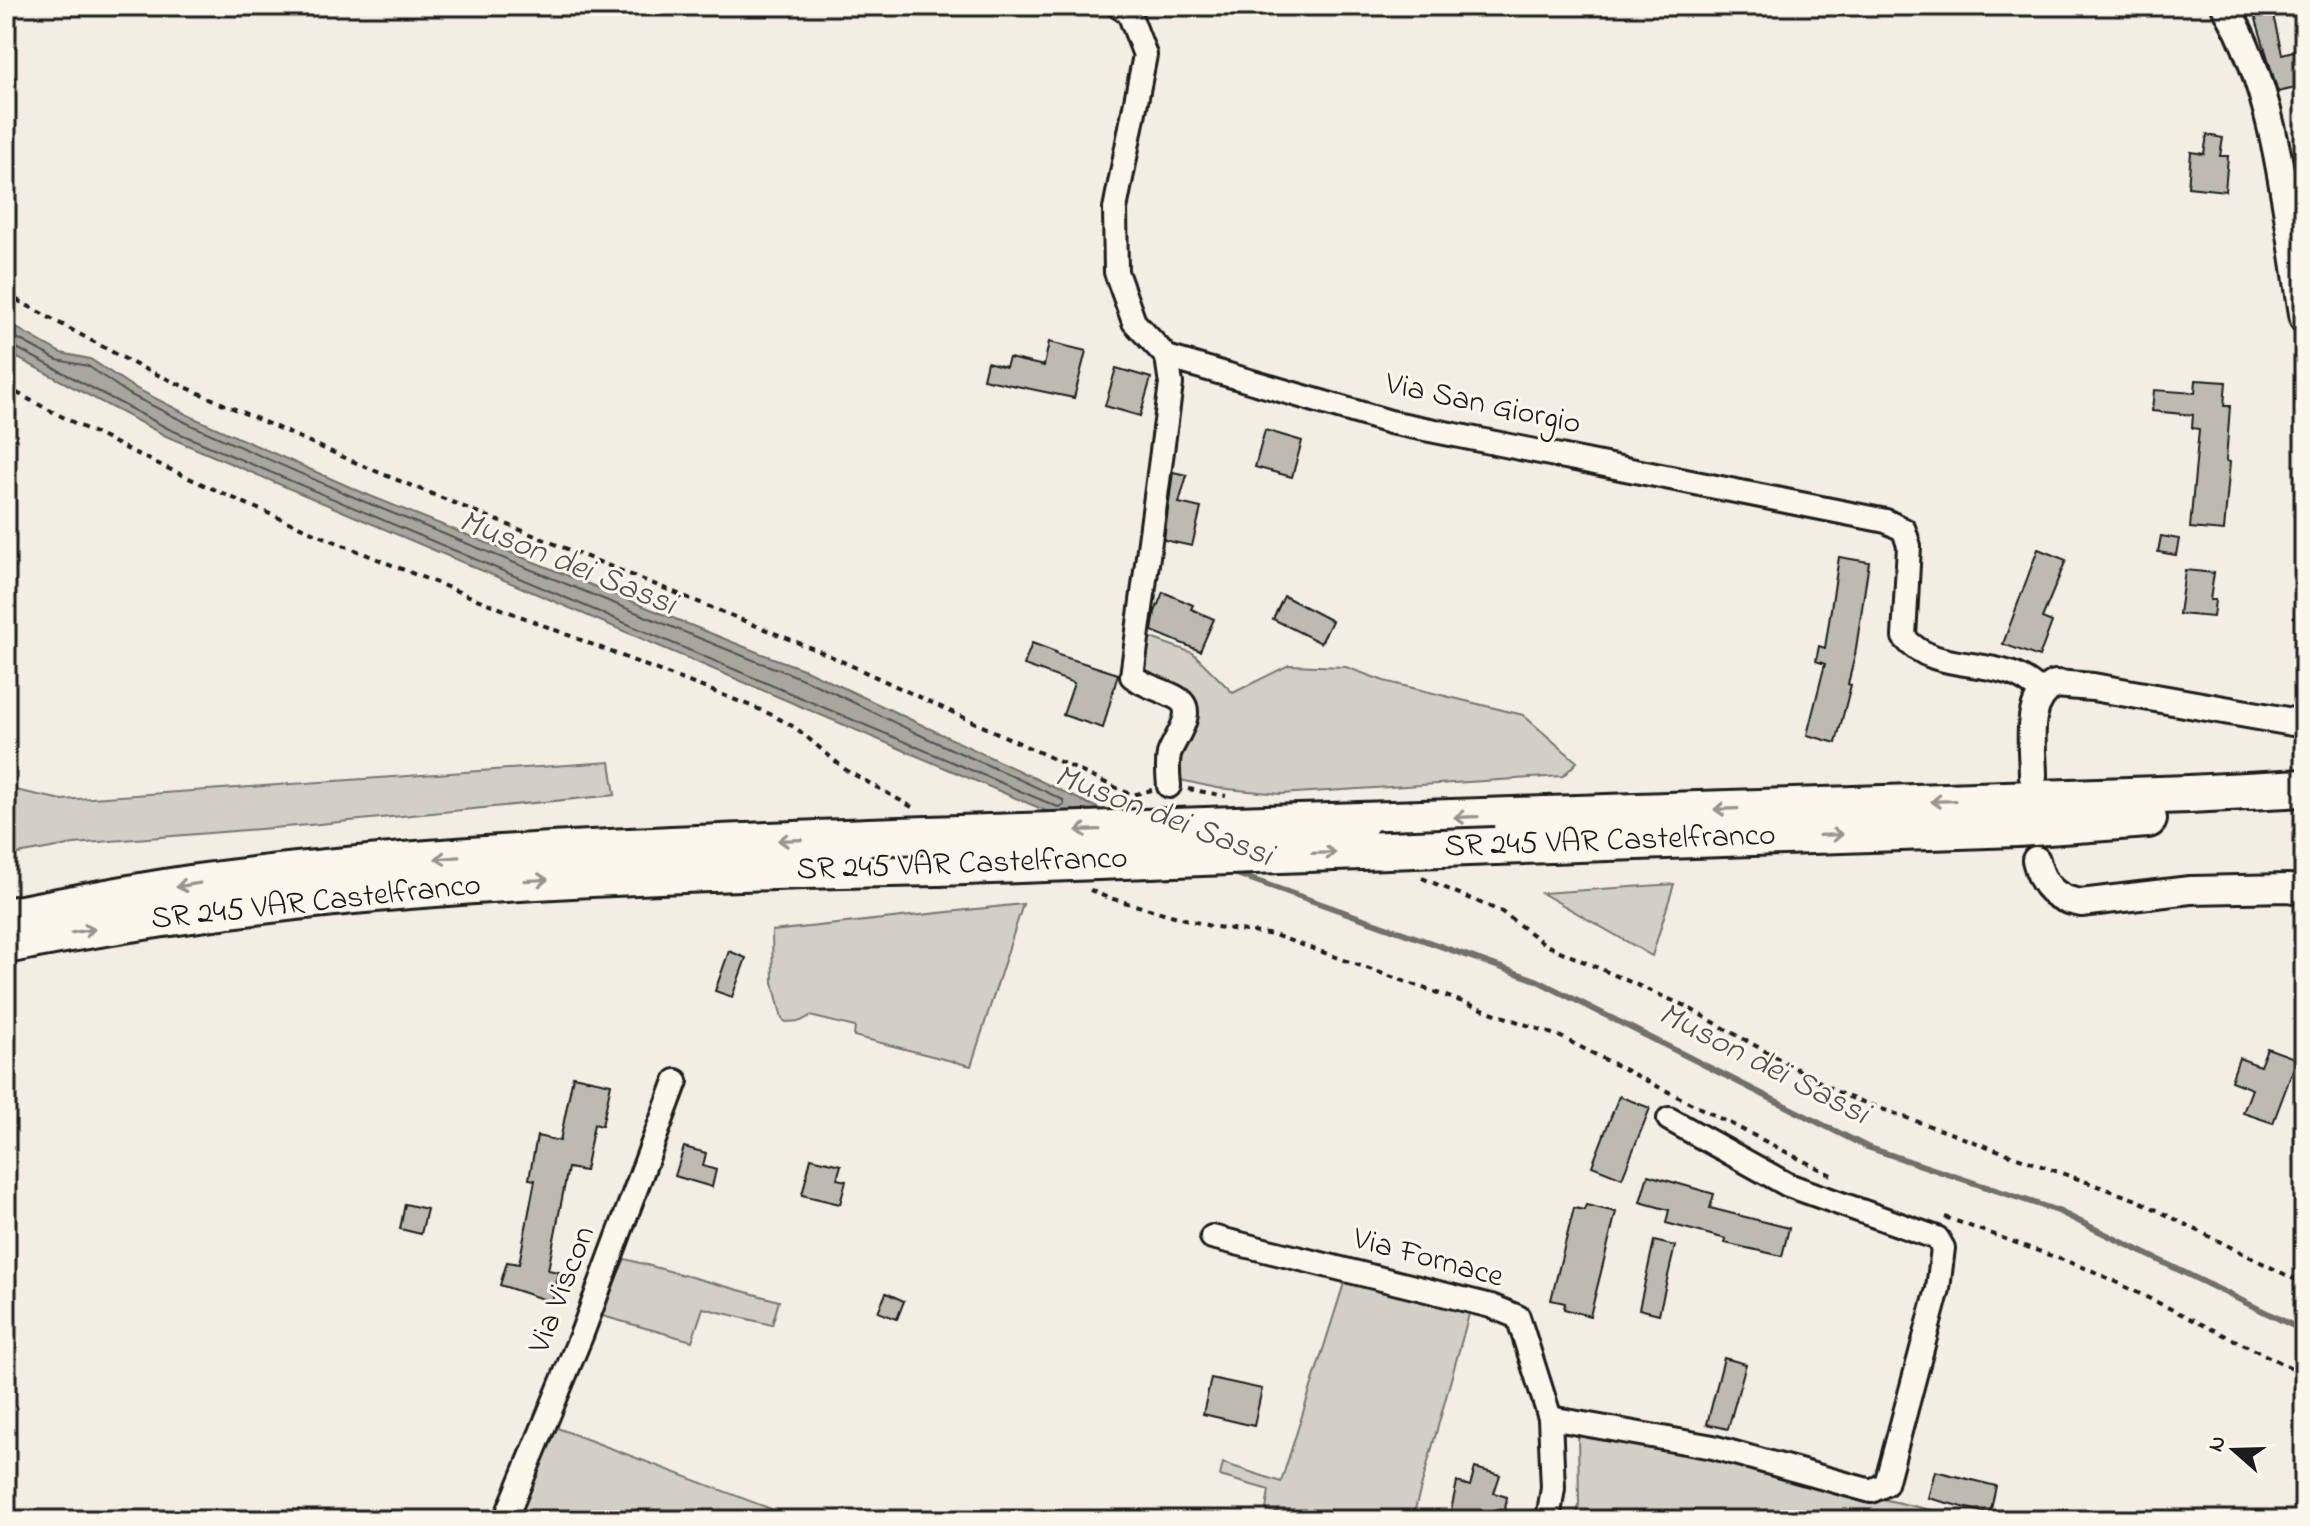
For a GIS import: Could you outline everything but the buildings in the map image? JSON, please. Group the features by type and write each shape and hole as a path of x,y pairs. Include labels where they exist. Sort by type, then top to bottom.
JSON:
{"highway":[{"name":"SR 245 VAR Castelfranco","path":"6,917 197,883 349,866 508,854 868,837 2304,788"},
{"name":"SR 245 VAR Castelfranco","path":"6,945 220,910 376,892 669,874 2017,828 2207,815 2304,796"}],"street":[{"path":"1118,6 1129,13 1145,55 1115,209 1116,272 1134,322 1167,357 1171,384 1132,676 1184,704 1187,715 1169,756 1169,786"},
{"path":"2225,6 2252,59 2264,102 2280,175 2304,320"},
{"name":"Via San Giorgio","path":"1167,357 1390,422 1886,521 1904,530 1909,546 1904,637 1914,650 1932,657 2011,673 2042,693"},
{"path":"2033,776 2033,713 2042,693 2060,683 2304,724"},
{"path":"2036,860 2041,877 2053,893 2081,903 2190,890 2289,888 2304,891"},
{"name":"Via Viscon","path":"505,1520 581,1336 676,1081"},
{"path":"1550,1418 1713,1447 1871,1491 1886,1484 1938,1289 1943,1248 1937,1238 1788,1185 1669,1119"},
{"name":"Via Fornace","path":"1212,1237 1477,1302 1518,1317 1550,1418 1553,1488 1548,1520"}],"shaded area":[{"path":"1148,637 1193,653 1233,693 1289,665 1346,667 1384,681 1523,715 1577,762 1563,776 1280,794 1217,788 1180,780 1179,757 1196,708 1140,674"},
{"path":"610,762 615,795 74,844 6,856 6,788 62,800"},
{"path":"1674,884 1652,956 1542,893"},
{"path":"1023,904 971,1066 854,1036 855,1027 810,1016 801,1021 786,1022 782,1019 773,982 772,931"},
{"path":"625,1259 779,1301 772,1325 703,1308 692,1341 599,1315"},
{"path":"1346,1277 1471,1307 1412,1520 1312,1520 1266,1510 1269,1490 1220,1476 1223,1463 1281,1482"},
{"path":"552,1426 800,1520 513,1520"},
{"path":"1578,1429 1974,1520 1576,1520 1579,1505"}],"water":[{"path":"6,322 61,353 90,359 133,387 196,419 368,495 806,670 1108,813 1058,816 166,436 6,352"}],"waterway":[{"name":"Muson dei Sassi","path":"1231,872 1536,980 1867,1147 2058,1211 2304,1331"}]}
